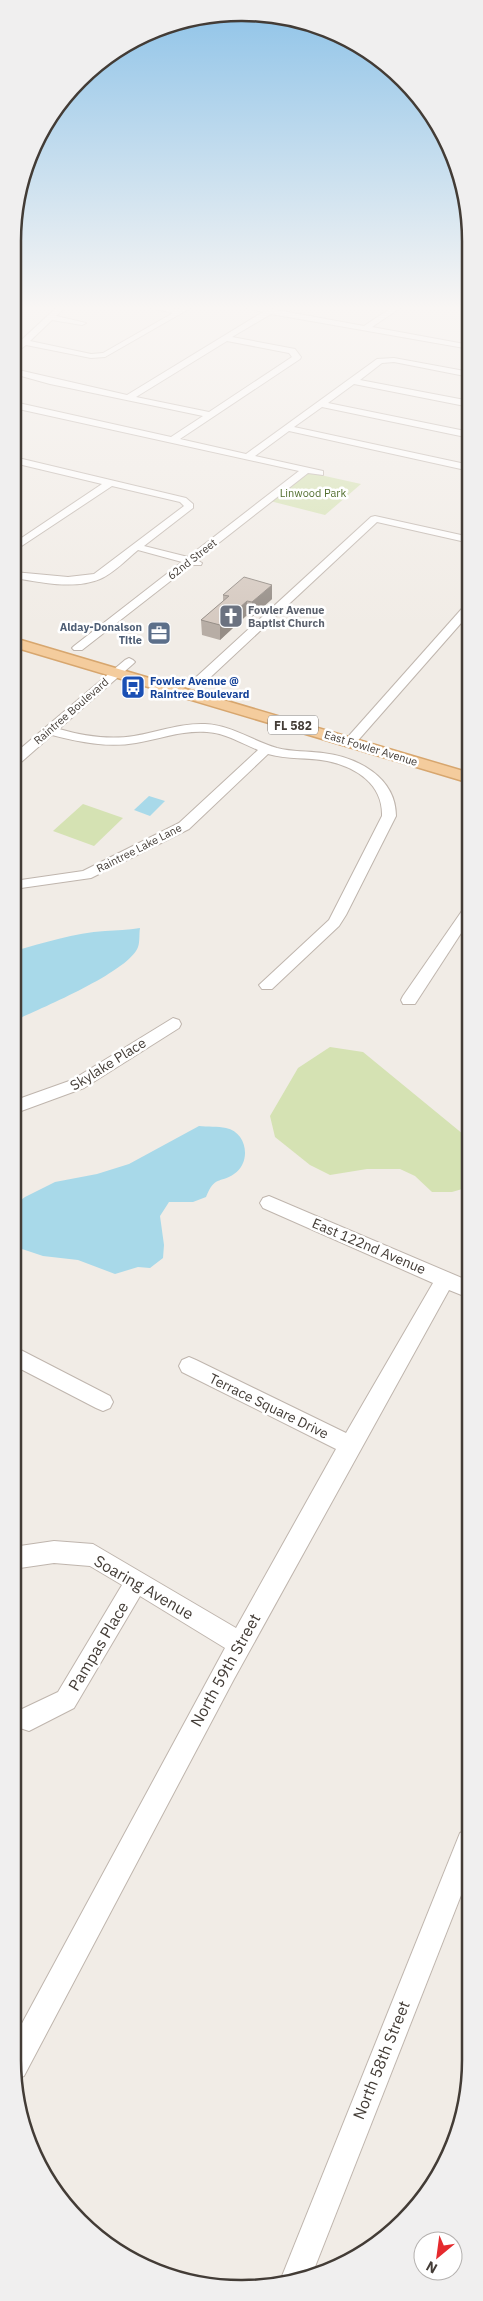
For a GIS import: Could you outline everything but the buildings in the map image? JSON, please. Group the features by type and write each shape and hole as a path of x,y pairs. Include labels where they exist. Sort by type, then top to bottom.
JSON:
{"main road":[{"name":"East Fowler Avenue","path":"21,631 78,648 123,668 355,736 462,761"},
{"path":"21,638 59,649 78,648"},
{"name":"East Fowler Avenue","path":"21,644 197,683 355,736 462,775"}],"street":[{"path":"52,413 320,473"},
{"path":"202,413 210,415"},
{"path":"248,457 309,413"},
{"path":"367,413 462,433"},
{"path":"172,440 210,415"},
{"path":"288,428 462,466"},
{"path":"21,462 183,500 190,506 98,576 90,579 76,580 21,576"},
{"name":"62nd Street","path":"78,648 306,470"},
{"path":"21,543 110,484"},
{"path":"197,683 375,519 462,538"},
{"path":"138,547 191,561"},
{"path":"355,736 462,615"},
{"name":"Raintree Boulevard","path":"21,755 123,668"},
{"path":"50,730 98,740 125,740 196,728 211,728 228,732 266,749 284,754 324,757 356,768 369,775 384,790 390,810 386,822 334,923 267,985"},
{"name":"Raintree Lake Lane","path":"21,884 86,875 184,826 266,749"},
{"path":"409,1000 462,923"},
{"name":"Skylake Place","path":"21,1105 78,1084 173,1024"},
{"name":"East 122nd Avenue","path":"268,1203 462,1287"},
{"name":"North 59th Street","path":"21,2053 158,1792 349,1445 445,1279"},
{"path":"21,1359 103,1402"},
{"name":"Terrace Square Drive","path":"189,1366 349,1445"},
{"name":"Soaring Avenue","path":"21,1557 54,1552 93,1555 240,1643"},
{"name":"Pampas Place","path":"29,1719 66,1700 136,1582"},
{"name":"North 58th Street","path":"298,2272 462,1860"}],"green space":[{"name":"Linwood Park","path":"307,472 361,484 325,515 270,501"},
{"path":"83,804 123,818 94,846 53,831"},
{"path":"330,1047 363,1052 462,1133 462,1189 452,1192 432,1192 415,1176 400,1169 367,1169 330,1175 310,1165 275,1137 270,1116 298,1068"}],"water":[{"path":"149,796 165,801 150,816 134,810"},
{"path":"140,928 138,947 131,957 82,989 21,1018 21,949 82,934"},
{"path":"199,1126 223,1127 233,1131 239,1135 245,1148 245,1155 240,1169 229,1177 215,1183 206,1197 193,1202 169,1202 160,1216 164,1245 163,1258 150,1268 138,1267 115,1274 78,1260 43,1256 21,1249 21,1200 55,1182 97,1174 129,1164"}],"place":[{"name":"Fowler Avenue Baptist Church","path":"231,616"},
{"name":"Alday-Donalson Title","path":"159,633"},
{"name":"Fowler Avenue @ Raintree Boulevard","path":"133,687"}]}
